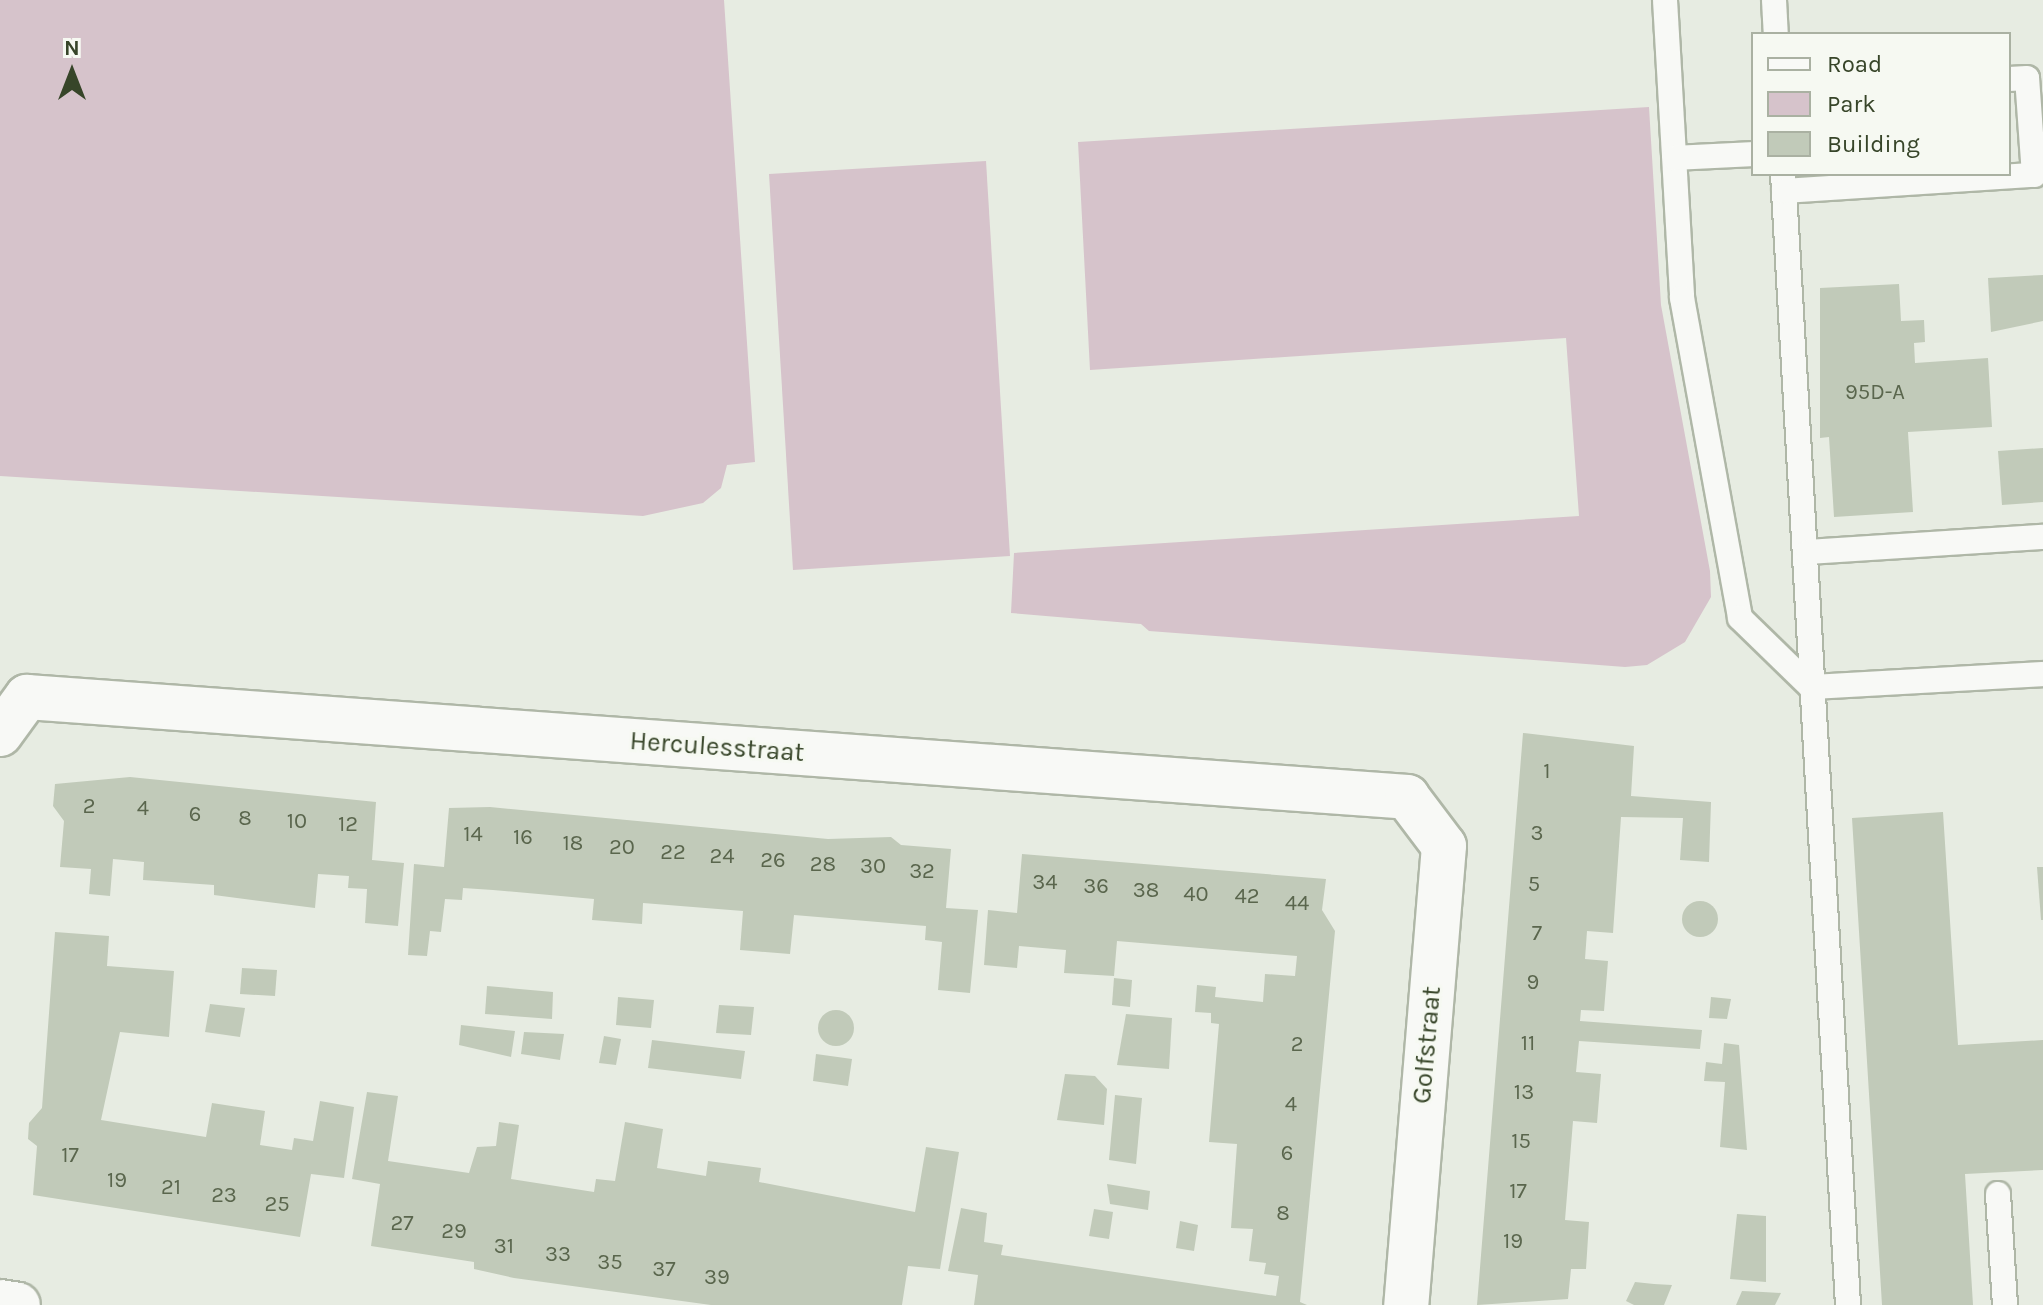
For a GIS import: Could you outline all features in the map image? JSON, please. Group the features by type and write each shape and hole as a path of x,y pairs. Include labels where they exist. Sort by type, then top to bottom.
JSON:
{"street":[{"name":"Herculesstraat","path":"0,734 27,697 1407,797"},
{"name":"Golfstraat","path":"1406,1305 1444,846 1407,797"},
{"path":"0,1302 18,1305"}],"lane":[{"path":"1665,0 1682,298 1740,618 1811,687 2043,674"},
{"path":"1774,0 1776,32"},
{"path":"2011,79 2027,78 2034,175 2011,176"},
{"path":"1675,158 1751,154"},
{"path":"1848,1305 1811,687 1808,552 1784,182 1998,176"},
{"path":"1808,552 2043,537"},
{"path":"1998,1194 2005,1305"}],"green space":[{"path":"0,0 724,0 755,462 727,465 721,488 703,503 643,516 0,476"},
{"path":"1649,107 1661,305 1710,571 1711,597 1685,642 1647,665 1625,667 1149,631 1141,624 1011,613 1014,553 1579,516 1566,338 1090,370 1078,142"},
{"path":"986,161 1010,556 793,570 769,174"}],"building":[{"path":"2043,275 2043,321 1991,332 1988,278"},
{"path":"1899,284 1901,321 1924,320 1925,342 1914,343 1915,363 1988,358 1992,427 1908,432 1913,512 1834,517 1829,437 1820,438 1820,288"},
{"path":"2043,448 2043,502 2002,505 1998,451"},
{"path":"1523,733 1634,746 1631,796 1711,802 1709,862 1680,860 1683,818 1621,817 1613,933 1587,931 1585,959 1608,961 1604,1011 1581,1010 1580,1021 1702,1030 1700,1049 1579,1041 1576,1072 1601,1074 1597,1123 1573,1121 1565,1220 1589,1222 1586,1269 1571,1269 1568,1299 1477,1305"},
{"path":"130,777 376,802 372,860 404,863 398,926 365,923 367,889 348,888 349,876 318,874 315,908 214,895 214,885 143,880 144,862 113,859 110,896 89,894 91,869 60,867 64,821 53,806 55,784"},
{"path":"490,807 828,839 891,837 901,845 951,849 946,908 978,910 970,993 938,990 942,942 925,940 926,926 794,915 790,954 740,950 743,911 643,903 642,924 592,920 594,899 493,890 463,888 462,900 445,899 441,932 430,931 427,956 408,955 414,864 444,867 449,808"},
{"path":"1943,812 1958,1045 2043,1040 2043,1170 1965,1174 1973,1305 1882,1305 1852,818"},
{"path":"1022,854 1326,879 1322,910 1335,931 1300,1302 1307,1305 974,1305 978,1275 948,1271 961,1208 987,1213 984,1242 1003,1245 1001,1255 1276,1296 1279,1276 1264,1274 1266,1263 1249,1261 1253,1229 1231,1228 1237,1144 1209,1142 1219,1024 1211,1023 1211,1013 1195,1012 1197,985 1216,987 1215,997 1263,1002 1265,974 1295,976 1297,956 1117,941 1114,976 1064,973 1066,950 1019,946 1017,968 984,965 988,910 1017,913"},
{"path":"2037,867 2043,867 2043,920 2041,920"},
{"path":"1700,901 1713,906 1718,919 1713,932 1700,937 1687,932 1682,919 1687,906"},
{"path":"55,932 109,936 107,966 174,971 169,1037 120,1032 101,1120 206,1137 212,1103 265,1111 260,1145 292,1150 294,1138 313,1141 320,1101 354,1107 344,1178 311,1174 300,1237 33,1195 37,1146 28,1139 29,1123 42,1108"},
{"path":"242,968 277,970 275,996 240,994"},
{"path":"1114,978 1132,980 1130,1007 1112,1005"},
{"path":"487,986 553,992 552,1019 485,1014"},
{"path":"618,997 654,1000 651,1028 616,1025"},
{"path":"1711,997 1731,999 1727,1019 1709,1018"},
{"path":"210,1004 245,1008 240,1037 205,1032"},
{"path":"719,1005 754,1007 751,1035 716,1033"},
{"path":"836,1010 849,1015 854,1028 849,1041 836,1046 823,1041 818,1028 823,1015"},
{"path":"1126,1014 1172,1018 1169,1069 1117,1065"},
{"path":"461,1025 515,1031 511,1057 459,1045"},
{"path":"524,1032 564,1034 560,1060 521,1054"},
{"path":"604,1036 621,1039 616,1065 599,1063"},
{"path":"652,1040 745,1051 741,1079 648,1068"},
{"path":"1724,1043 1739,1045 1747,1150 1720,1147 1725,1082 1704,1081 1706,1062 1722,1064"},
{"path":"816,1054 852,1059 848,1086 813,1081"},
{"path":"1065,1074 1095,1076 1107,1089 1104,1125 1057,1120"},
{"path":"367,1092 398,1096 388,1161 469,1173 477,1147 496,1146 499,1122 519,1125 511,1179 594,1192 596,1179 615,1181 625,1122 663,1129 657,1168 706,1176 708,1161 761,1168 759,1182 915,1212 926,1147 959,1152 940,1269 908,1266 902,1305 711,1305 514,1278 474,1269 474,1262 371,1246 380,1184 352,1179"},
{"path":"1115,1095 1142,1098 1136,1164 1109,1160"},
{"path":"1107,1184 1150,1191 1148,1210 1110,1204"},
{"path":"1094,1209 1113,1212 1109,1239 1089,1236"},
{"path":"1737,1214 1766,1216 1766,1282 1730,1279"},
{"path":"1180,1221 1198,1225 1194,1251 1176,1248"},
{"path":"1635,1282 1672,1285 1664,1305 1634,1305 1626,1301"},
{"path":"1742,1291 1781,1293 1775,1305 1736,1305"}]}
